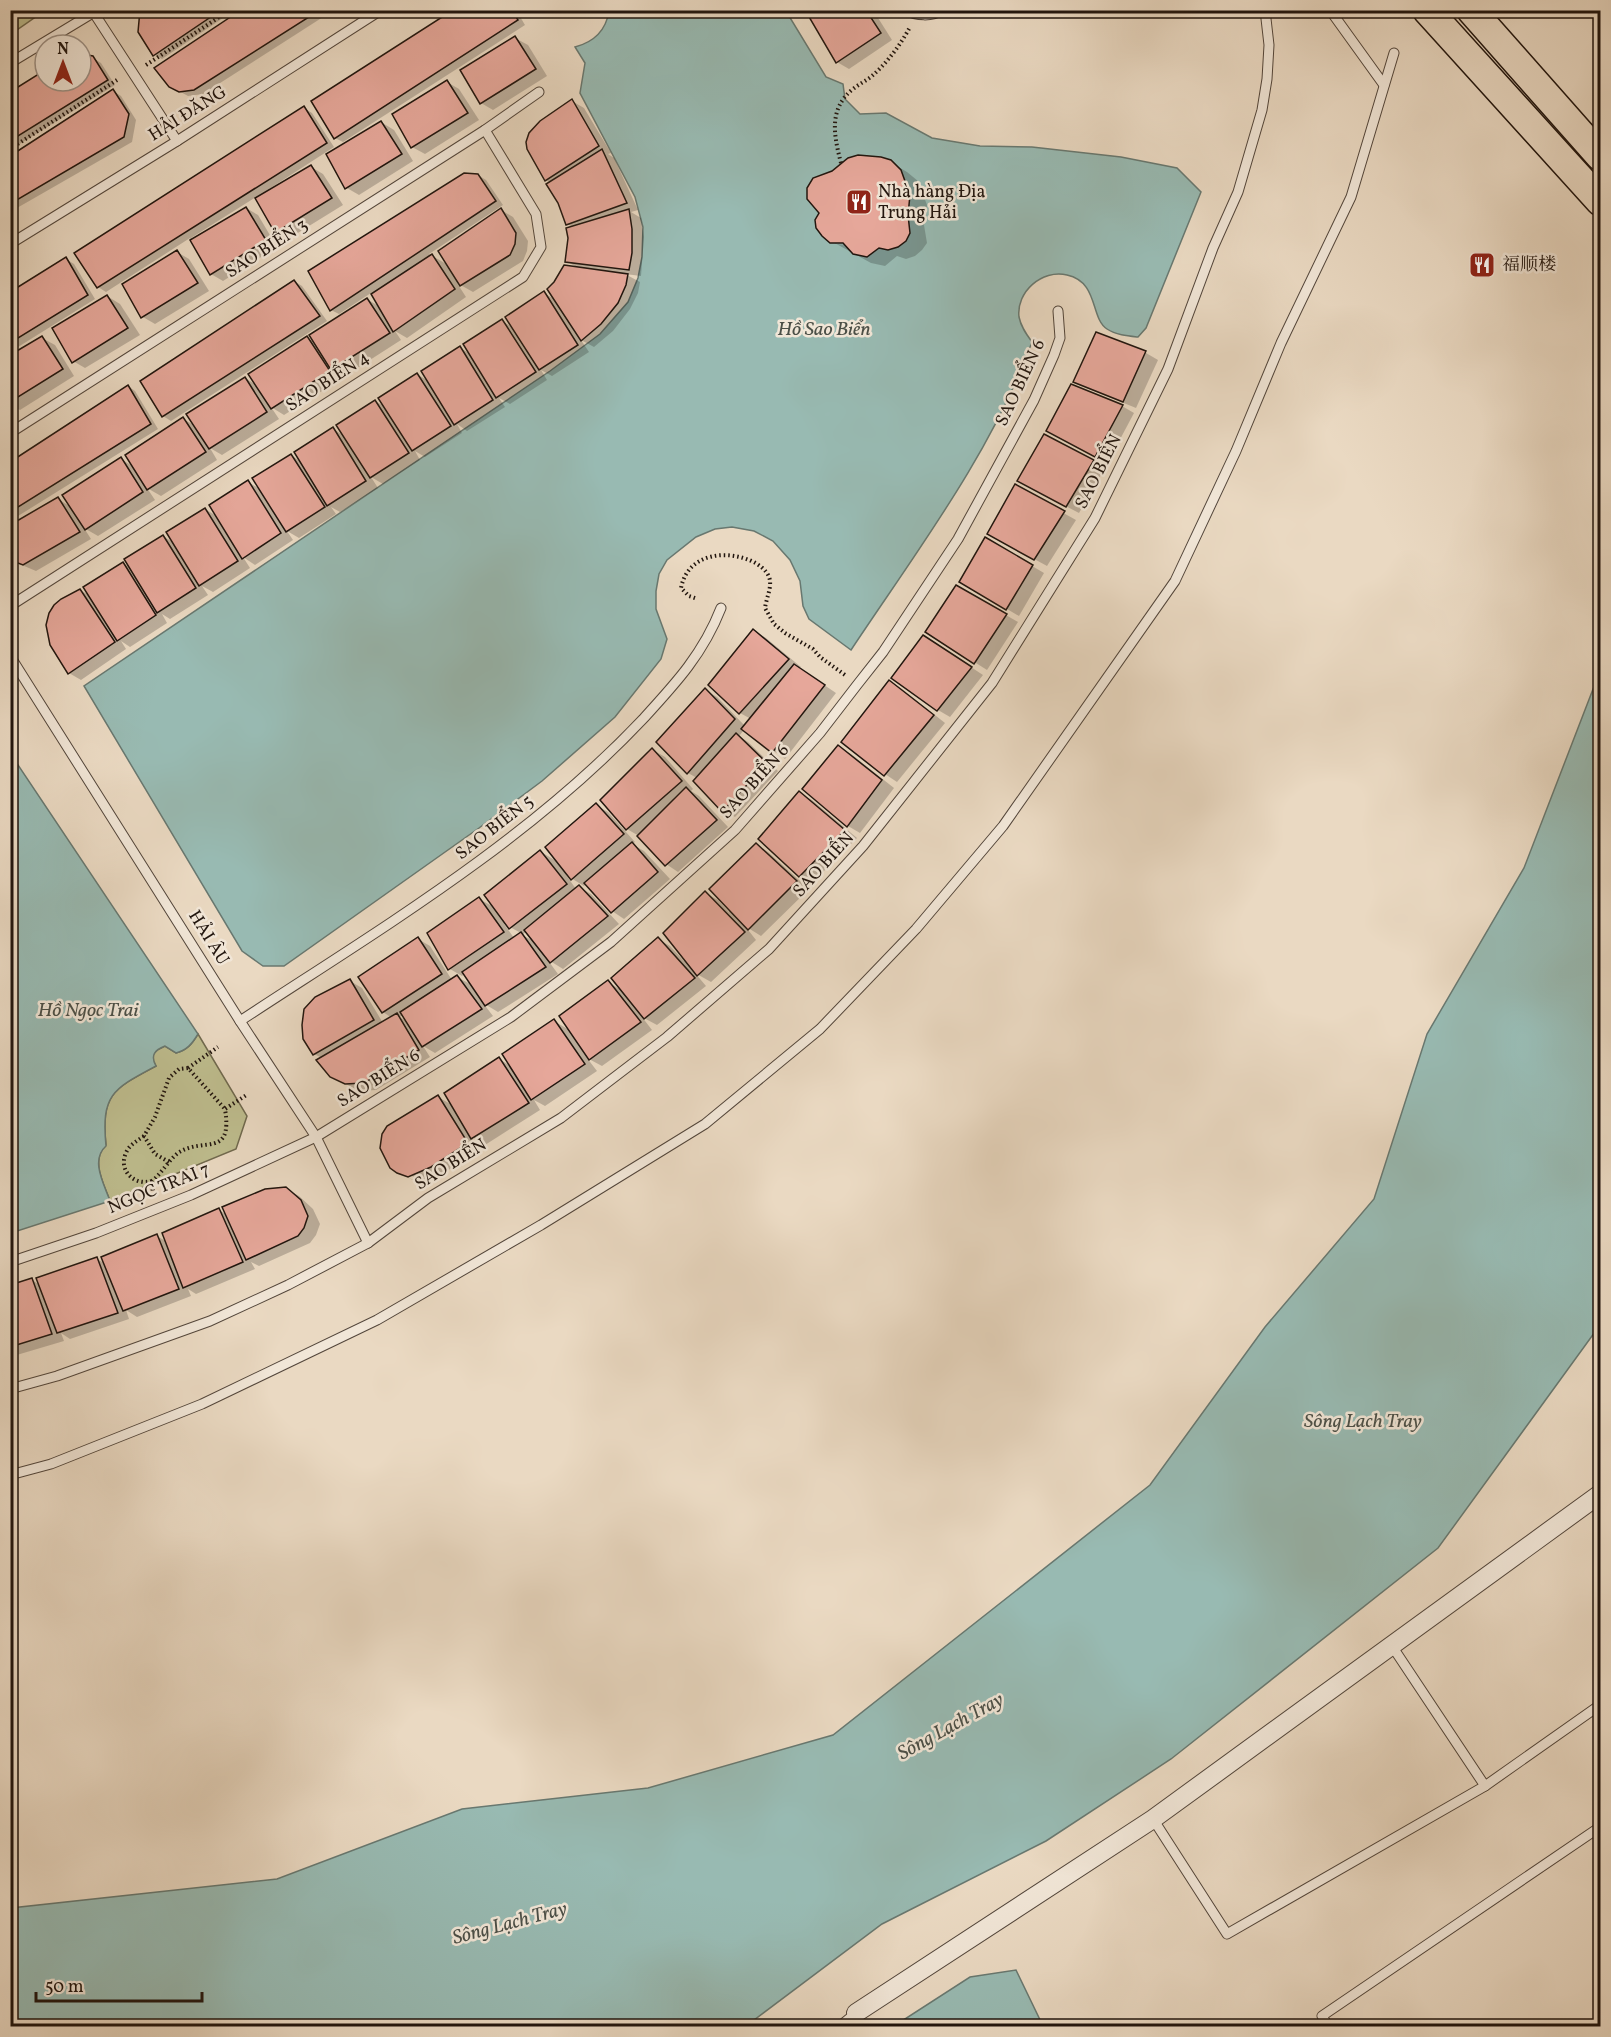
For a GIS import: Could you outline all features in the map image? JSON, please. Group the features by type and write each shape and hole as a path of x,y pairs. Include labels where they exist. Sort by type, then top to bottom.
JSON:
{"main road":[{"path":"1426,10 1600,201"},
{"path":"1471,10 1600,156"}],"street":[{"path":"856,2013 1153,1819 1600,1494"}],"lane":[{"name":"HẢI ĐĂNG","path":"10,244 177,141 381,10"},
{"path":"910,13 938,14 942,10"},
{"name":"SAO BIỂN","path":"10,1389 57,1376 210,1321 288,1285 368,1243 428,1198 561,1118 668,1037 770,949 863,846 992,683 1095,518 1168,369 1213,248 1238,192 1262,110 1267,79 1269,45 1265,10"},
{"path":"1330,10 1384,85"},
{"path":"10,63 94,11 177,141"},
{"path":"10,1475 51,1464 202,1404 377,1320 542,1225 705,1124 820,1029 916,929 1003,826 1175,581 1236,451 1281,343 1351,197 1394,53"},
{"name":"SAO BIỂN 3","path":"10,433 485,130 539,92"},
{"name":"SAO BIỂN 4","path":"10,606 523,277 541,247 536,214 485,130"},
{"name":"SAO BIỂN 6","path":"315,1137 511,1017 611,942 735,830 820,733 876,660 958,540 1034,400 1054,355 1060,338 1058,311"},
{"name":"SAO BIỂN 5","path":"240,1021 464,873 574,786 620,743 689,666 710,635 721,608"},
{"name":"HẢI ÂU","path":"10,656 315,1137 368,1243"},
{"name":"NGỌC TRAI 7","path":"10,1262 96,1233 191,1195 315,1137"},
{"path":"1392,1646 1485,1786"},
{"path":"1153,1819 1227,1934 1485,1786 1600,1705"},
{"path":"1328,2026 1322,2016 1600,1827"},
{"path":"840,2026 856,2013"}],"path":[{"path":"145,66 230,10"},
{"path":"842,163 834,138 834,121 838,104 850,91 873,76 893,52 910,28 910,13"},
{"path":"10,149 117,80"},
{"path":"695,598 689,596 681,588 683,578 694,564 710,555 730,554 752,562 767,572 770,582 765,608 774,624 813,649 845,675"},
{"path":"188,1068 225,1109 226,1133 211,1146 187,1149 178,1153 152,1181 136,1182 128,1174 124,1164 125,1154 130,1146 144,1136 155,1118 169,1078 179,1069 188,1068 218,1047"},
{"path":"225,1109 248,1094"},
{"path":"144,1136 155,1154 169,1162"},
{"path":"152,1181 153,1196"}],"shaded area":[{"path":"11,10 44,10 44,11 11,34"},
{"path":"198,1034 247,1116 236,1149 110,1201 99,1165 101,1151 106,1145 105,1128 108,1104 120,1088 156,1066 153,1054 157,1050 165,1046 176,1053 180,1052 194,1041"}],"water":[{"name":"Hồ Sao Biển","path":"609,11 786,11 826,77 843,84 845,99 860,114 886,113 932,138 980,146 1032,147 1121,157 1177,168 1201,192 1146,328 1138,337 1118,334 1107,329 1098,317 1089,292 1077,279 1058,274 1049,276 1032,284 1026,291 1019,308 1019,317 1022,327 1032,342 996,424 926,539 851,650 809,619 803,606 800,581 790,560 773,541 754,531 732,527 715,529 696,537 667,560 659,574 656,609 667,639 661,659 615,717 542,781 284,966 263,966 242,951 84,686 550,371 600,334 628,302 638,278 642,257 643,227 635,197 580,93 585,63 575,47 588,42 598,34 605,24"},
{"name":"Sông Lạch Tray","path":"1600,671 1600,1325 1438,1548 1171,1759 1046,1841 882,1924 746,2026 11,2026 11,1908 277,1879 462,1809 648,1788 833,1735 1150,1485 1265,1327 1374,1199 1427,1034 1524,868"},
{"name":"Hồ Ngọc Trai","path":"10,753 198,1034 189,1046 180,1052 176,1053 165,1046 159,1049 154,1053 156,1066 120,1088 108,1104 105,1129 106,1146 101,1152 99,1165 110,1201 11,1233"},
{"path":"1016,1970 1043,2026 894,2026 970,1977"}],"building":[{"path":"140,10 221,10 153,56 138,32"},
{"path":"241,10 320,10 194,90 179,92 169,87 154,68"},
{"path":"453,10 512,10 518,20 334,139 311,101"},
{"path":"805,10 866,10 881,33 836,63"},
{"path":"515,36 536,69 480,104 460,70"},
{"path":"93,56 108,80 93,89"},
{"path":"33,78 33,93 87,93 10,141 10,92"},
{"path":"447,80 468,113 411,148 392,114"},
{"path":"113,89 129,114 124,137 10,204 10,156"},
{"path":"572,99 599,146 545,181 527,149 526,142 529,133 540,121"},
{"path":"304,106 327,143 97,288 74,253"},
{"path":"381,121 402,154 345,189 326,154"},
{"path":"602,149 627,203 566,225 558,203 546,184"},
{"name":"Nhà hàng Địa Trung Hải","path":"858,155 891,160 901,170 910,195 908,215 910,233 906,241 888,250 879,248 867,257 853,254 843,243 830,243 822,236 816,228 815,220 819,213 807,199 807,188 813,178 832,171 848,158"},
{"path":"311,165 332,198 275,233 255,198"},
{"path":"464,173 478,174 496,201 330,311 308,271"},
{"path":"246,207 266,240 210,275 190,240"},
{"path":"501,208 516,233 515,244 510,255 460,286 438,251"},
{"path":"629,209 632,253 629,270 565,262 568,238 566,228"},
{"path":"177,250 198,283 141,318 122,284"},
{"path":"432,254 455,289 393,332 371,294"},
{"path":"66,257 88,295 10,343 10,292"},
{"path":"564,265 628,274 618,303 601,324 581,341 547,289"},
{"path":"294,280 320,316 162,417 140,381"},
{"path":"544,291 578,345 539,370 505,317"},
{"path":"107,295 128,328 72,363 52,328"},
{"path":"367,298 390,333 331,370 309,335"},
{"path":"502,319 536,372 496,398 463,344"},
{"path":"1096,332 1146,351 1123,402 1073,382"},
{"path":"42,336 63,369 10,402 10,355"},
{"path":"307,336 330,371 271,409 248,374"},
{"path":"460,346 493,400 454,425 421,371"},
{"path":"417,373 451,426 412,451 378,398"},
{"path":"245,377 267,412 209,449 186,414"},
{"path":"1071,384 1123,405 1095,457 1046,431"},
{"path":"128,385 151,424 10,512 10,462"},
{"path":"375,400 409,453 370,478 336,425"},
{"path":"183,417 206,452 147,490 125,455"},
{"path":"333,427 366,481 327,506 294,452"},
{"path":"1044,434 1094,460 1066,507 1017,481"},
{"path":"291,454 325,507 286,532 252,478"},
{"path":"121,457 143,492 85,530 62,495"},
{"path":"248,480 281,533 242,559 209,505"},
{"path":"1015,484 1065,511 1034,560 987,534"},
{"path":"58,497 80,532 23,565 10,560 10,525"},
{"path":"205,508 238,561 199,586 166,532"},
{"path":"163,535 196,588 157,613 124,559"},
{"path":"985,537 1033,565 1006,610 959,582"},
{"path":"123,562 156,615 117,641 83,587"},
{"path":"956,585 1007,614 974,664 925,632"},
{"path":"80,589 115,642 68,674 50,645 46,625 54,605"},
{"path":"753,629 789,659 739,714 708,685"},
{"path":"923,635 972,667 937,711 891,678"},
{"path":"794,664 825,685 772,753 741,729"},
{"path":"889,680 934,715 884,776 841,742"},
{"path":"705,688 735,719 687,774 656,742"},
{"path":"736,733 767,763 722,812 693,781"},
{"path":"838,745 882,780 847,827 802,789"},
{"path":"652,748 682,781 626,830 600,800"},
{"path":"686,787 717,820 665,866 637,836"},
{"path":"799,791 845,830 799,877 758,839"},
{"path":"596,803 624,834 571,880 545,847"},
{"path":"632,842 658,872 611,913 584,883"},
{"path":"756,843 797,881 748,930 709,889"},
{"path":"540,850 567,884 509,929 484,895"},
{"path":"579,885 608,916 550,963 524,930"},
{"path":"705,891 745,932 697,976 663,933"},
{"path":"479,897 504,932 448,970 427,933"},
{"path":"521,932 546,967 485,1006 462,972"},
{"path":"418,937 442,974 382,1013 358,977"},
{"path":"658,937 695,978 644,1019 611,978"},
{"path":"457,975 482,1009 422,1047 400,1012"},
{"path":"350,979 374,1020 313,1055 303,1039 304,1009 315,997"},
{"path":"608,980 641,1022 589,1060 559,1016"},
{"path":"397,1013 419,1050 364,1083 345,1084 330,1077 316,1060"},
{"path":"554,1019 585,1064 531,1100 502,1054"},
{"path":"499,1057 529,1103 471,1139 444,1093"},
{"path":"438,1095 468,1143 431,1167 408,1177 397,1173 390,1168 380,1148 382,1134 387,1126"},
{"path":"286,1187 301,1200 308,1216 304,1228 298,1236 246,1260 222,1207 265,1189"},
{"path":"219,1208 243,1262 183,1288 162,1233"},
{"path":"157,1234 179,1289 123,1311 101,1257"},
{"path":"97,1257 118,1313 57,1333 36,1278"},
{"path":"32,1278 52,1334 10,1347 10,1285"}],"place":[{"name":"Nhà hàng Địa Trung Hải","path":"859,202"},
{"name":"福顺楼","path":"1482,265"}]}
